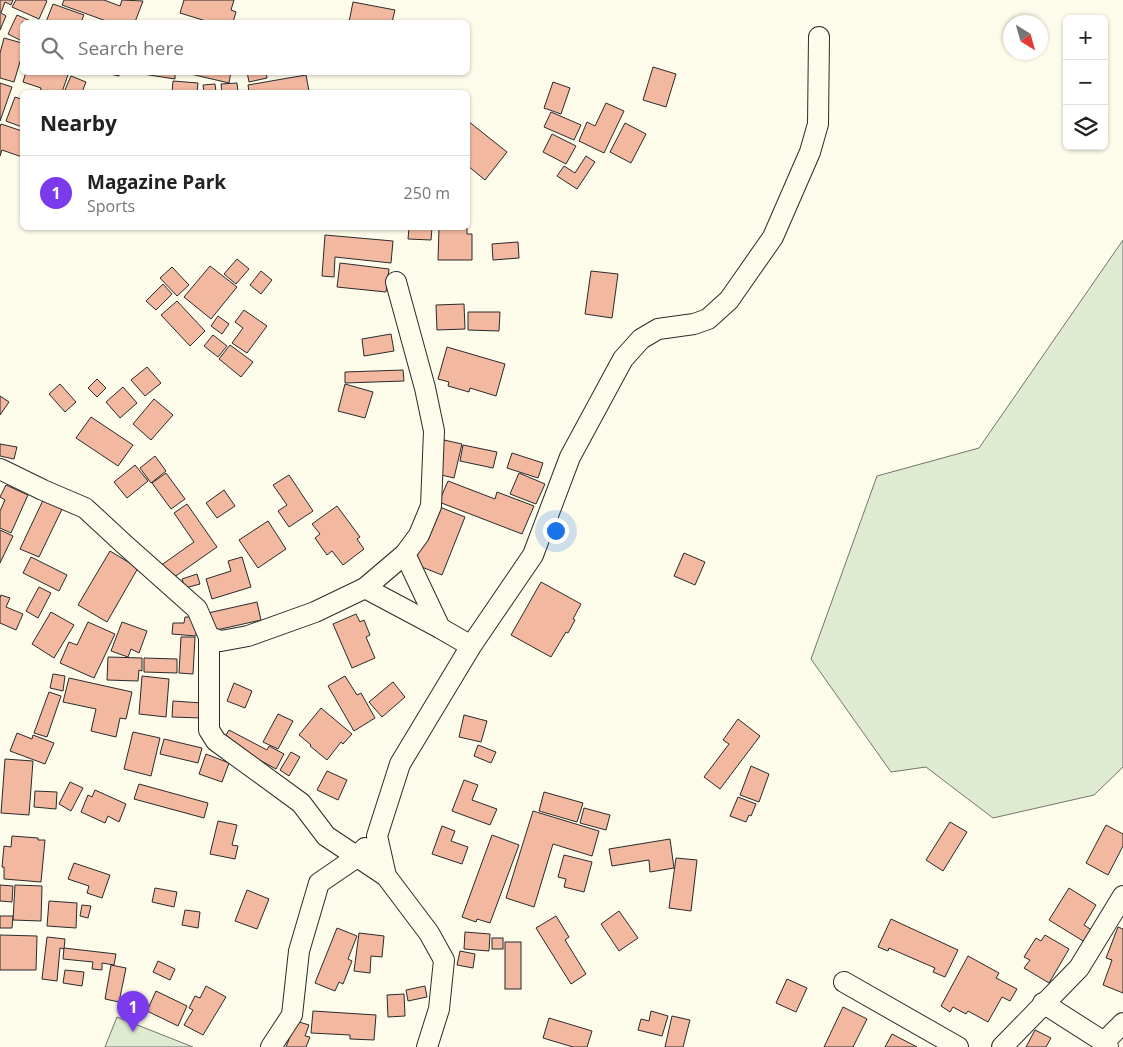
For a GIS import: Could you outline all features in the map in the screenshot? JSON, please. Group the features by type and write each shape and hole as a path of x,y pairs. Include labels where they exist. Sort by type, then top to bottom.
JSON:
{"street":[{"path":"271,1047 292,1015 300,951 319,882 357,857 377,836 400,764 471,646 533,555 570,457 623,359 641,339 658,329 694,324 708,319 729,300 773,237 810,152 818,124 819,37"},
{"path":"209,637 221,641 248,636 315,612 365,588 405,554 419,535 431,506 434,431 425,388 396,282"},
{"path":"0,469 85,508 197,608 209,637 209,730 216,741 301,803 326,836 386,876 429,933 444,960 439,1009 427,1047"},
{"path":"405,554 440,628"},
{"path":"365,588 471,646"},
{"path":"377,836 386,876"},
{"path":"1002,1047 1079,968 1123,896"},
{"path":"844,982 958,1047"},
{"path":"1044,1003 1106,1045 1123,1023"}],"green space":[{"path":"1123,240 1123,767 1094,795 993,818 926,767 891,772 811,659 877,476 979,448"},
{"path":"117,1017 193,1047 105,1047"}],"building":[{"path":"0,0 13,0 11,5 5,2 1,13 6,16 0,30"},
{"path":"16,0 47,1 39,19 12,7"},
{"path":"64,0 104,0 120,6 122,0 143,1 136,20 103,20 62,5"},
{"path":"184,0 234,0 231,10 236,12 234,20 203,20 180,13"},
{"path":"353,2 395,10 392,20 349,20"},
{"path":"53,4 84,15 82,20 47,20"},
{"path":"17,15 28,20 20,20 20,40 8,34"},
{"path":"4,38 20,42 20,62 14,82 0,78 0,53"},
{"path":"653,67 676,74 666,107 643,100"},
{"path":"25,75 68,75 63,90 40,90 41,88 23,82"},
{"path":"149,75 175,75 175,79"},
{"path":"195,75 230,75 229,83"},
{"path":"248,75 266,75 267,78 249,82"},
{"path":"306,75 309,90 249,90 248,85"},
{"path":"71,76 86,82 83,90 65,90"},
{"path":"173,81 198,83 197,90 172,90"},
{"path":"553,82 570,88 561,114 544,108"},
{"path":"0,83 12,87 0,121"},
{"path":"237,83 238,90 222,90 221,84"},
{"path":"215,84 216,90 204,90 203,85"},
{"path":"15,97 20,99 20,126 6,121"},
{"path":"606,103 624,111 604,153 579,141 587,122 595,126"},
{"path":"551,112 581,125 574,140 544,127"},
{"path":"470,123 507,152 485,180 470,168"},
{"path":"625,123 646,134 631,163 610,152"},
{"path":"1,124 20,130 20,156 2,150 0,156"},
{"path":"552,134 576,146 566,164 543,152"},
{"path":"586,156 595,162 577,189 557,176 564,166 575,173"},
{"path":"409,230 432,230 431,240 408,239"},
{"path":"439,230 467,230 467,234 472,234 472,260 438,260"},
{"path":"325,235 393,241 391,263 335,257 334,277 322,276"},
{"path":"518,242 519,258 493,260 492,244"},
{"path":"237,259 249,269 236,284 224,274"},
{"path":"340,263 389,269 386,292 337,287"},
{"path":"210,266 237,287 211,319 184,297"},
{"path":"172,267 189,285 177,296 160,278"},
{"path":"261,271 272,280 261,294 250,285"},
{"path":"591,271 618,274 612,318 585,314"},
{"path":"163,284 172,294 156,310 146,301"},
{"path":"177,301 205,331 190,346 161,315"},
{"path":"464,304 465,329 437,330 436,305"},
{"path":"244,310 267,326 247,353 232,343 243,328 235,322"},
{"path":"468,312 500,312 499,331 468,330"},
{"path":"218,316 229,324 222,334 211,326"},
{"path":"391,334 394,351 364,356 362,339"},
{"path":"213,335 227,346 218,357 204,346"},
{"path":"230,345 253,362 241,377 219,359"},
{"path":"447,347 505,364 496,396 470,388 469,392 448,386 449,382 438,379"},
{"path":"147,367 161,383 145,396 131,380"},
{"path":"403,370 404,381 345,383 345,372"},
{"path":"97,379 106,388 97,397 88,388"},
{"path":"60,384 76,402 65,412 49,394"},
{"path":"345,384 373,392 365,418 338,411"},
{"path":"123,387 137,403 120,418 106,402"},
{"path":"0,396 9,402 0,415"},
{"path":"154,399 173,415 151,440 133,424"},
{"path":"91,417 133,445 118,466 76,438"},
{"path":"444,440 462,444 454,478 437,474"},
{"path":"0,444 17,447 14,459 0,456"},
{"path":"463,445 497,452 493,468 460,461"},
{"path":"512,453 543,463 538,478 507,468"},
{"path":"155,456 166,471 151,483 140,468"},
{"path":"135,465 148,481 127,498 114,482"},
{"path":"166,473 185,499 171,509 152,483"},
{"path":"519,473 545,484 536,504 510,494"},
{"path":"289,475 313,511 289,527 278,511 287,505 273,485"},
{"path":"448,481 495,499 497,492 534,506 522,534 439,502"},
{"path":"6,485 28,495 11,533 0,528 0,511 5,500 0,497"},
{"path":"224,490 235,506 217,518 206,503"},
{"path":"45,496 64,505 39,557 20,549"},
{"path":"187,504 217,547 170,580 160,566 194,542 174,513"},
{"path":"337,506 360,537 357,539 364,549 343,565 332,551 327,555 315,538 320,534 312,524"},
{"path":"437,506 465,517 442,575 414,564"},
{"path":"268,521 286,549 258,568 239,540"},
{"path":"0,530 13,536 0,563"},
{"path":"110,551 138,568 107,622 78,605"},
{"path":"684,553 705,562 695,585 674,576"},
{"path":"31,557 67,575 59,591 23,573"},
{"path":"242,557 251,587 212,599 206,579 231,571 228,561"},
{"path":"197,574 200,584 185,588 182,579"},
{"path":"541,582 581,604 568,633 566,632 551,657 511,635"},
{"path":"39,587 51,593 38,618 26,611"},
{"path":"1,595 10,598 6,607 23,614 16,630 0,623"},
{"path":"257,602 261,620 212,631 208,613"},
{"path":"51,612 74,625 54,658 32,644"},
{"path":"356,614 360,622 364,620 370,635 366,637 375,658 352,668 333,624"},
{"path":"185,617 197,617 196,636 172,634 173,623 184,623"},
{"path":"88,622 115,634 94,678 60,663 69,642 77,645"},
{"path":"122,622 147,631 139,653 131,649 128,657 111,651"},
{"path":"181,637 195,637 193,674 179,673"},
{"path":"108,657 142,658 142,671 139,670 138,681 107,680"},
{"path":"144,658 177,659 177,673 144,672"},
{"path":"53,674 65,676 63,691 50,688"},
{"path":"142,676 169,679 166,717 139,714"},
{"path":"345,676 357,695 361,693 375,718 354,731 328,686"},
{"path":"69,678 132,692 126,719 120,718 116,737 91,731 96,709 63,702"},
{"path":"393,682 405,697 382,717 369,702"},
{"path":"234,683 252,691 245,708 227,701"},
{"path":"49,692 61,696 47,737 34,733"},
{"path":"173,701 202,703 201,718 172,717"},
{"path":"321,708 352,734 343,744 341,742 327,760 299,735"},
{"path":"278,714 293,721 278,749 263,742"},
{"path":"464,715 487,721 481,742 459,737"},
{"path":"738,719 760,736 720,789 704,777 729,744 723,740"},
{"path":"229,730 267,750 269,746 284,754 276,769 223,740"},
{"path":"133,732 160,738 151,776 124,769"},
{"path":"17,733 32,739 33,735 54,743 45,764 10,751"},
{"path":"164,739 202,748 198,763 160,754"},
{"path":"478,745 496,752 491,763 474,756"},
{"path":"291,752 300,757 289,776 280,770"},
{"path":"206,754 229,763 222,782 199,774"},
{"path":"5,759 33,761 29,815 1,813"},
{"path":"751,766 769,774 759,802 740,795"},
{"path":"327,771 347,780 338,800 317,790"},
{"path":"464,780 478,785 472,800 497,809 490,825 452,811"},
{"path":"70,782 83,788 71,811 59,804"},
{"path":"139,784 208,803 204,818 134,799"},
{"path":"95,790 126,804 119,822 108,816 105,823 81,812 88,795 92,797"},
{"path":"35,791 57,792 56,809 34,807"},
{"path":"544,792 583,803 577,822 539,811"},
{"path":"738,797 756,804 746,822 730,816"},
{"path":"584,808 610,815 606,830 580,823"},
{"path":"533,811 599,831 592,856 553,844 534,907 506,898"},
{"path":"218,821 237,825 232,845 238,846 235,859 210,854"},
{"path":"950,822 967,832 943,871 926,860"},
{"path":"1106,825 1123,834 1123,846 1108,875 1086,863"},
{"path":"442,826 455,831 451,841 468,847 462,864 432,854"},
{"path":"492,835 519,845 490,923 477,919 476,922 462,917"},
{"path":"12,836 45,840 41,882 4,879 4,867 2,867 4,846 11,847"},
{"path":"670,839 674,868 650,872 649,860 612,866 609,849"},
{"path":"564,855 592,862 584,892 564,887 566,879 558,877"},
{"path":"676,858 697,860 691,911 669,908"},
{"path":"74,863 110,875 102,898 87,893 89,886 68,879"},
{"path":"0,885 13,886 12,902 0,901"},
{"path":"15,885 42,886 41,921 13,920"},
{"path":"155,888 177,892 174,907 152,902"},
{"path":"1069,888 1096,905 1084,925 1095,932 1088,944 1049,920"},
{"path":"247,890 269,899 257,929 235,921"},
{"path":"49,901 77,903 76,928 47,926"},
{"path":"82,905 91,906 88,918 80,916"},
{"path":"185,910 200,912 198,928 182,925"},
{"path":"619,911 638,938 619,951 601,924"},
{"path":"0,916 13,916 12,928 0,928"},
{"path":"556,916 569,937 565,940 586,974 571,984 536,928"},
{"path":"891,919 958,950 945,977 933,972 935,968 889,948 888,951 878,947"},
{"path":"1118,927 1123,929 1123,993 1103,985 1112,960 1106,958"},
{"path":"337,928 357,936 348,959 352,961 343,984 339,982 335,991 315,983"},
{"path":"465,932 490,934 489,951 464,949"},
{"path":"359,933 384,936 382,957 371,956 370,973 354,971"},
{"path":"0,935 37,936 36,970 0,970"},
{"path":"1045,935 1069,949 1049,983 1024,968 1030,960 1024,957 1036,938 1041,941"},
{"path":"47,937 65,939 64,949 60,948 57,981 42,979"},
{"path":"492,938 503,938 503,949 492,949"},
{"path":"505,942 521,942 521,989 505,989"},
{"path":"64,948 116,954 114,965 102,963 102,970 92,969 93,962 63,959"},
{"path":"460,951 475,954 473,968 457,965"},
{"path":"968,956 999,973 996,978 1017,989 1010,1001 1002,997 988,1022 968,1011 966,1014 953,1007 950,1012 941,1006"},
{"path":"158,961 175,969 170,980 153,972"},
{"path":"111,965 126,968 119,1002 105,999"},
{"path":"65,970 84,972 82,986 63,983"},
{"path":"787,979 807,988 796,1012 776,1003"},
{"path":"206,986 226,997 203,1035 184,1025 193,1010 189,1008 195,996 200,998"},
{"path":"425,986 427,997 408,1001 406,990"},
{"path":"156,991 187,1006 178,1026 147,1011"},
{"path":"404,994 405,1016 388,1017 387,995"},
{"path":"843,1007 867,1019 853,1047 824,1047"},
{"path":"313,1011 376,1015 374,1040 350,1039 350,1035 311,1033"},
{"path":"651,1011 668,1016 662,1036 638,1030 641,1019 649,1021"},
{"path":"672,1016 690,1020 683,1047 665,1047"},
{"path":"549,1018 592,1031 587,1047 573,1047 543,1038"},
{"path":"296,1021 309,1025 305,1036 310,1037 306,1047 286,1047"},
{"path":"1035,1030 1051,1038 1046,1047 1026,1047"},
{"path":"892,1034 917,1047 885,1047"}],"place":[{"name":"Magazine Park","path":"133,1032"}]}
